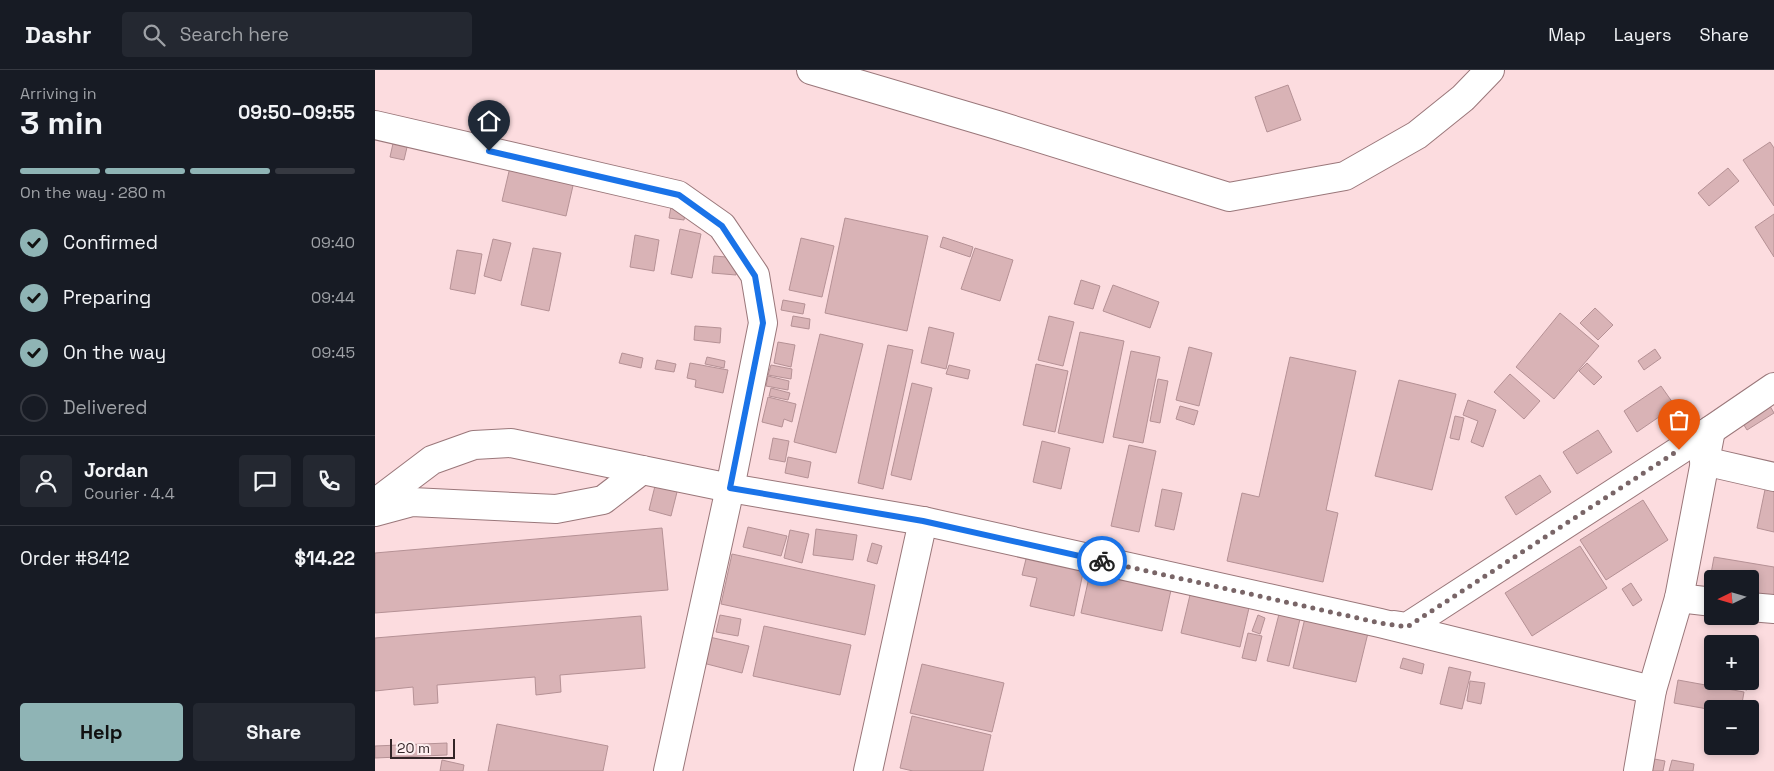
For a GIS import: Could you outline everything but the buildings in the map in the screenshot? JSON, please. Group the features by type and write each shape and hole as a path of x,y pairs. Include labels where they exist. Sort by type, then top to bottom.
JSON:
{"street":[{"path":"811,70 1229,197 1345,176 1417,135 1463,98 1490,70"},
{"path":"375,125 679,195 722,226 755,276 763,323 730,488 668,771"},
{"path":"1380,623 1407,627 1711,430 1774,387"},
{"path":"1638,771 1652,690 1679,598 1711,430"},
{"path":"375,503 432,460 474,445 511,443 730,488 923,521 1380,623 1652,690"},
{"path":"1704,461 1774,477"},
{"path":"375,512 412,502 556,509 603,500 642,470"},
{"path":"868,771 923,521"},
{"path":"1679,598 1704,601"},
{"path":"1759,608 1774,609"}],"way so far":[{"path":"1102,561 1380,623 1407,627 1679,450"}],"route":[{"path":"489,151 679,195 722,226 755,276 763,323 730,488 923,521 1102,561"}]}
